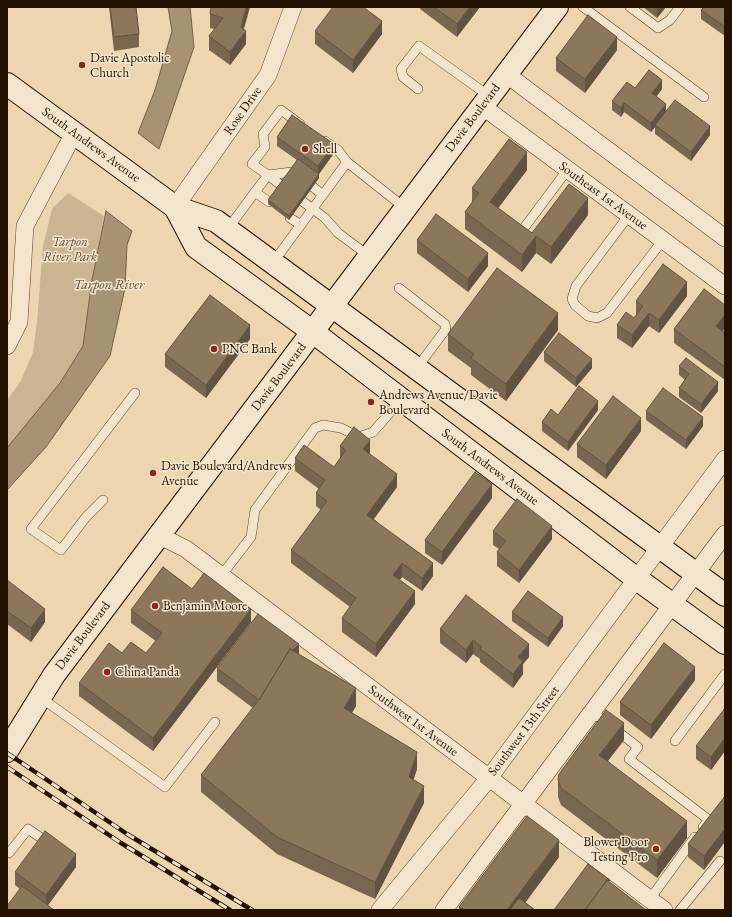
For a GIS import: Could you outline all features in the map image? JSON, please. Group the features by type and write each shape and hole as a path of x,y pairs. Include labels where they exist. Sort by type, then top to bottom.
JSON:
{"main road":[{"name":"Davie Boulevard","path":"7,752 54,675 557,7"},
{"name":"South Andrews Avenue","path":"7,84 175,207 216,221 272,264 725,595"},
{"name":"South Andrews Avenue","path":"175,207 196,247 312,332 637,579 725,643"}],"street":[{"name":"Rose Drive","path":"175,207 268,75 293,7"},
{"path":"506,74 725,238"},
{"name":"Southeast 1st Avenue","path":"486,101 568,169 725,286"},
{"path":"7,346 19,322 25,226 74,133"},
{"name":"Southwest 13th Street","path":"380,910 489,778 725,459"},
{"path":"444,910 695,572 725,534"},
{"name":"Southwest 1st Avenue","path":"160,536 186,549 664,910"}],"lane":[{"path":"583,7 704,97"},
{"path":"630,7 658,28 670,20 680,7"},
{"path":"418,88 403,77 401,69 420,46 486,101"},
{"path":"282,186 252,164 265,147 263,134 281,110 306,128"},
{"path":"319,137 338,150 347,162 405,208"},
{"path":"272,264 347,162"},
{"path":"524,228 568,169"},
{"path":"227,230 268,175 292,172"},
{"path":"313,187 323,195"},
{"path":"255,192 270,202"},
{"path":"302,201 325,218 338,233 369,256"},
{"path":"630,215 576,286 572,299 575,305 584,312 597,318 607,313 663,240"},
{"path":"290,218 301,225"},
{"path":"399,288 445,324 446,329 416,369"},
{"path":"103,500 86,517 61,550 31,529 135,393"},
{"path":"221,576 251,538 255,510 315,428 323,425 340,428 359,437 373,432 401,400"},
{"path":"675,741 725,674"},
{"path":"40,697 165,787 215,722"},
{"path":"592,712 638,747 629,759 709,820 650,899"},
{"path":"7,852 9,853 28,829 59,850"},
{"path":"680,910 720,861"}],"green space":[{"name":"Tarpon River Park","path":"68,193 104,216 92,280 83,346 60,383 7,448 7,400 21,381 33,352 43,246 52,209"}],"water":[{"path":"168,7 190,7 194,47 159,149 138,133 155,90 172,31"},
{"name":"Tarpon River","path":"106,211 132,231 127,245 125,288 110,356 46,447 7,490 7,448 60,383 83,346 92,280"}],"building":[{"path":"110,7 136,7 139,34 114,37"},
{"path":"211,7 246,7 241,27 246,31 230,52 209,36 223,18 210,14"},
{"path":"333,7 363,7 382,21 353,60 315,31"},
{"path":"434,7 470,7 457,24"},
{"path":"704,7 725,7 725,27 701,10"},
{"path":"588,15 617,37 585,79 556,58"},
{"path":"649,70 662,80 652,93 666,104 651,123 624,103 621,108 612,101 627,82 635,88"},
{"path":"675,100 710,126 691,152 655,125"},
{"name":"Shell","path":"292,115 334,144 318,166 277,137"},
{"path":"509,139 527,152 490,202 532,233 569,184 588,198 551,247 536,236 522,255 465,212 479,193 472,188"},
{"path":"298,159 319,174 289,216 268,200"},
{"path":"436,214 488,253 468,279 417,240"},
{"path":"663,264 687,282 659,320 649,313 632,335 617,325 626,312 634,318 643,306 636,301"},
{"path":"497,268 558,313 506,384 471,358 474,354 448,334"},
{"path":"704,289 725,305 725,315 716,326 725,333 725,367 674,329"},
{"path":"210,295 250,325 206,385 165,354"},
{"path":"559,333 592,359 576,378 544,352"},
{"path":"686,358 718,382 701,404 679,388 689,374 679,366"},
{"path":"579,386 598,401 568,442 542,422 551,409 558,415"},
{"path":"663,388 703,417 686,440 646,411"},
{"path":"613,396 641,418 606,465 577,444"},
{"path":"354,427 370,440 363,449 397,474 367,515 433,563 422,578 402,563 393,575 415,591 376,644 342,618 356,598 291,550 327,501 316,493 325,480 295,458 304,445 334,467 346,450 340,446"},
{"path":"475,472 492,484 442,552 425,540"},
{"path":"517,499 552,526 519,570 497,552 506,541 493,531"},
{"path":"163,567 192,589 204,573 251,609 153,738 79,683 109,643 122,653 131,642 146,653 162,633 131,610"},
{"path":"7,580 45,609 31,628 7,611"},
{"path":"528,591 563,617 548,638 512,612"},
{"path":"466,595 529,644 518,657 523,661 513,674 480,649 482,647 473,640 466,650 440,629"},
{"path":"258,614 299,644 293,650 290,649 259,700 217,668"},
{"path":"664,643 695,667 651,725 620,702"},
{"path":"290,649 356,688 344,708 417,752 409,777 424,786 375,882 277,837 201,775 261,697"},
{"path":"725,708 725,738 711,757 696,746"},
{"path":"606,710 624,723 599,755 687,821 657,860 561,788 558,780 559,774"},
{"path":"725,796 725,830 704,856 688,844"},
{"path":"527,816 559,840 507,910 465,910 459,907"},
{"path":"45,831 76,854 46,895 15,872"},
{"path":"588,864 610,880 607,880 585,910 554,910"},
{"path":"607,880 646,910 585,910"},
{"path":"22,886 54,910 7,910 7,906"},
{"path":"519,898 535,910 510,910"}],"railway":[{"path":"7,753 127,834 252,910"},
{"path":"7,767 121,843 230,910"}],"place":[{"name":"Davie Apostolic Church","path":"82,65"},
{"name":"Shell","path":"305,149"},
{"name":"PNC Bank","path":"214,349"},
{"name":"Andrews Avenue/Davie Boulevard","path":"371,402"},
{"name":"Davie Boulevard/Andrews Avenue","path":"153,473"},
{"name":"Benjamin Moore","path":"155,606"},
{"name":"China Panda","path":"107,672"},
{"name":"Blower Door Testing Pro","path":"656,849"}]}
